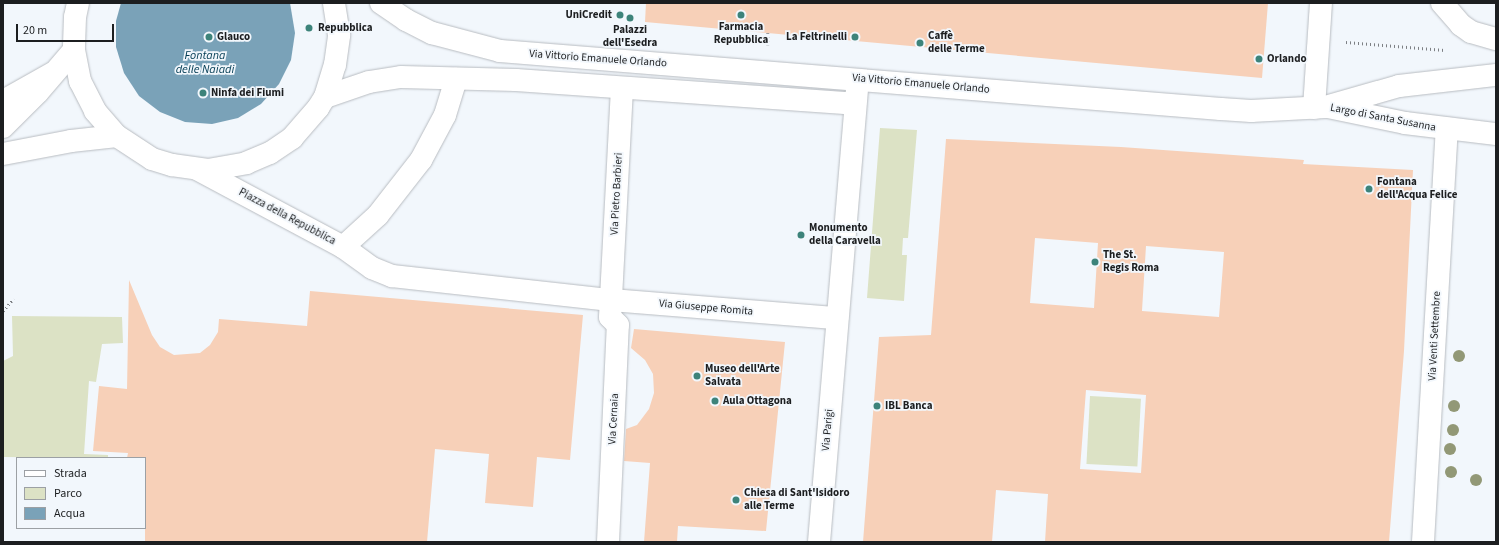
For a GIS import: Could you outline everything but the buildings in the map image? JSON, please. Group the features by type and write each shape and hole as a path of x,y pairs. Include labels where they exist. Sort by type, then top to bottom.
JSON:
{"main road":[{"name":"Piazza della Repubblica","path":"78,3 74,16 74,50 80,81 95,111 117,136 152,158 172,165 197,169 232,167 270,153 301,129 325,97 336,65 338,50 338,19 334,3"},
{"name":"Via Vittorio Emanuele Orlando","path":"381,3 406,20 432,33 478,47 518,53 858,78 1221,109 1252,111 1319,107"},
{"name":"Largo di Santa Susanna","path":"1319,107 1318,34 1321,3"},
{"path":"1442,3 1456,21 1471,32 1496,39"},
{"path":"3,127 74,50"},
{"path":"3,101 55,72"},
{"name":"Largo di Santa Susanna","path":"1319,107 1399,86 1496,75"},
{"path":"837,318 858,78"},
{"path":"325,97 385,79 456,79 516,80 855,104"},
{"name":"Piazza della Repubblica","path":"197,169 343,247 378,215 421,160 445,115 456,79"},
{"name":"Via Pietro Barbieri","path":"611,300 622,88"},
{"name":"Largo di Santa Susanna","path":"1319,107 1447,129 1496,134"},
{"name":"Via Venti Settembre","path":"1423,542 1447,129"},
{"path":"3,154 71,141 117,136"},
{"name":"Via Giuseppe Romita","path":"343,247 372,268 392,276 611,300 837,318"},
{"name":"Via Cernaia","path":"608,542 618,326 610,317 611,300"},
{"name":"Via Parigi","path":"819,542 837,318"}],"path":[{"path":"768,33 768,46"},
{"path":"1318,34 1451,50"},
{"path":"3,311 13,299"}],"green space":[{"path":"880,128 917,130 908,238 903,238 902,255 907,255 904,301 867,298"},
{"path":"12,316 122,317 123,343 102,344 96,382 89,381 84,454 108,455 108,457 3,457 3,361 13,356"},
{"path":"1090,396 1141,399 1137,467 1086,464"}],"water":[{"name":"Fontana delle Naiadi","path":"121,3 290,3 295,33 291,60 279,84 261,104 238,118 212,124 185,122 160,112 139,96 124,73 116,47 116,21"}],"place":[{"name":"UniCredit","path":"620,15"},
{"name":"Farmacia Repubblica","path":"741,15"},
{"name":"Palazzi dell'Esedra","path":"630,18"},
{"name":"Repubblica","path":"309,28"},
{"name":"Glauco","path":"209,37"},
{"name":"La Feltrinelli","path":"855,37"},
{"name":"Caffè delle Terme","path":"920,43"},
{"name":"Orlando","path":"1259,59"},
{"name":"Ninfa dei Fiumi","path":"203,93"},
{"name":"Fontana dell'Acqua Felice","path":"1369,189"},
{"name":"Monumento della Caravella","path":"801,235"},
{"name":"The St. Regis Roma","path":"1095,262"},
{"name":"Museo dell'Arte Salvata","path":"697,376"},
{"name":"Aula Ottagona","path":"715,401"},
{"name":"IBL Banca","path":"877,406"},
{"name":"Chiesa di Sant'Isidoro alle Terme","path":"736,500"}]}
